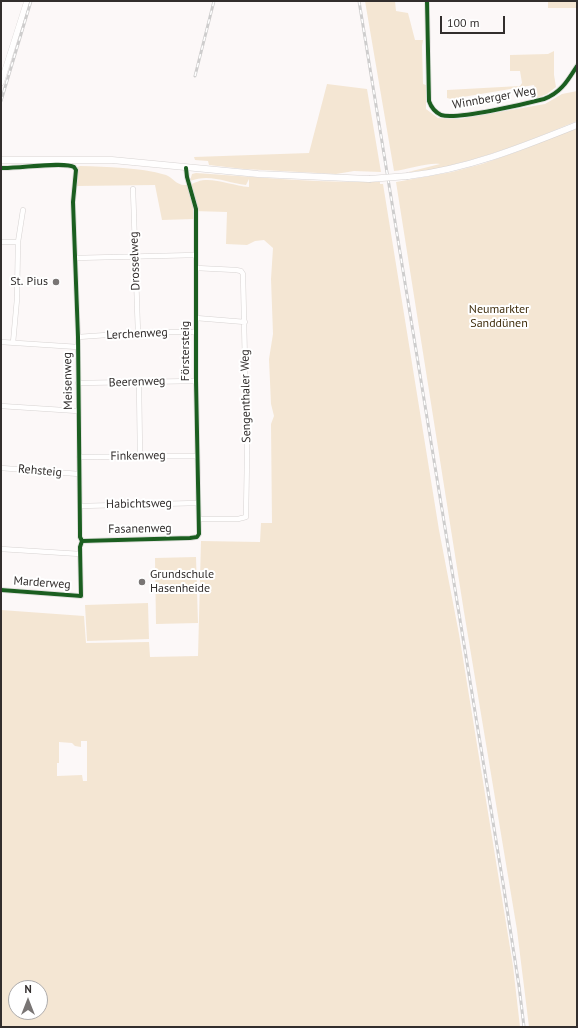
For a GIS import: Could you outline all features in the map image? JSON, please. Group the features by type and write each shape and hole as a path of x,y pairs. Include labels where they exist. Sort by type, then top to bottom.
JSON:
{"main road":[{"path":"3,159 112,160 258,174 369,178 408,176 483,161 577,125"}],"street":[{"path":"1,83 26,1"},
{"name":"Winnberger Weg","path":"427,1 429,101 436,112 441,115 450,116 477,113 537,101 549,97 562,89 577,66"},
{"name":"Meisenweg","path":"1,168 66,164 74,167 76,172 73,202 78,337 80,538 82,541 80,545 81,596"},
{"name":"Förstersteig","path":"186,168 196,209 198,536"},
{"name":"Drosselweg","path":"133,189 138,333"},
{"path":"13,343 18,242 23,210"},
{"path":"1,242 18,242"},
{"path":"75,258 196,255"},
{"name":"Sengenthaler Weg","path":"196,268 236,270 241,271 243,274 247,470 247,513 245,518 199,519"},
{"path":"196,318 245,322"},
{"name":"Lerchenweg","path":"78,337 138,333 196,332"},
{"path":"1,342 78,347"},
{"name":"Beerenweg","path":"78,384 196,381"},
{"path":"139,382 140,456"},
{"path":"1,406 78,411"},
{"name":"Finkenweg","path":"79,457 197,456"},
{"name":"Rehsteig","path":"1,468 79,474"},
{"name":"Habichtsweg","path":"80,506 198,503"},
{"name":"Fasanenweg","path":"82,541 190,538 198,536"},
{"path":"1,548 80,554"},
{"name":"Marderweg","path":"1,590 81,596"}],"green space":[{"path":"365,1 395,1 396,11 408,13 415,40 423,40 423,84 426,85 426,109 438,118 459,119 545,104 562,94 577,91 577,121 504,150 453,165 408,172 440,164 430,164 394,171"},
{"path":"548,1 577,1 577,8 548,8"},
{"path":"554,51 554,75 556,87 547,94 537,98 534,85 451,99 447,98 447,90 520,86 522,83 520,71 510,71 510,55 548,54"},
{"path":"327,84 367,89 381,172 354,171 336,174 244,169 209,165 208,161 195,160 194,157 309,153"},
{"name":"Neumarkter Sanddünen","path":"577,128 577,1027 529,1027 517,930 464,612 396,182 452,172 482,164"},
{"path":"80,166 145,170 166,175 179,184 184,185 201,180 207,180 249,187 249,179 246,185 211,178 190,181 192,174 196,173 311,181 380,182 380,184 383,184 439,530 459,634 513,966 520,1027 1,1027 1,610 84,616 86,643 149,642 150,657 198,656 201,541 260,542 261,523 272,523 271,424 274,416 271,404 269,359 273,334 271,279 273,248 264,240 255,241 247,245 226,244 227,212 193,211 194,219 162,220 155,185 77,186 77,167","holes":["81,741 87,741 87,781 83,781 82,775 57,776 57,763 59,763 59,742 72,743 75,746 81,747"]},
{"path":"196,557 198,623 156,624 155,558"},
{"path":"148,603 149,639 87,641 85,605"}],"railway":[{"path":"1,101 31,1"},
{"path":"195,76 214,1"},
{"path":"359,1 503,883 524,1027"}],"cycle path":[{"path":"427,1 429,101 434,109 441,115 449,116 476,113 507,108 544,99 560,90 577,66"},
{"path":"1,168 69,165 74,167 76,170 73,202 78,337 80,537 82,541 80,547 81,596 1,590"},
{"path":"82,541 190,538 197,537 199,534 196,381 196,209 186,168"}],"place":[{"name":"St. Pius","path":"56,282"},
{"name":"Grundschule Hasenheide","path":"142,582"}]}
